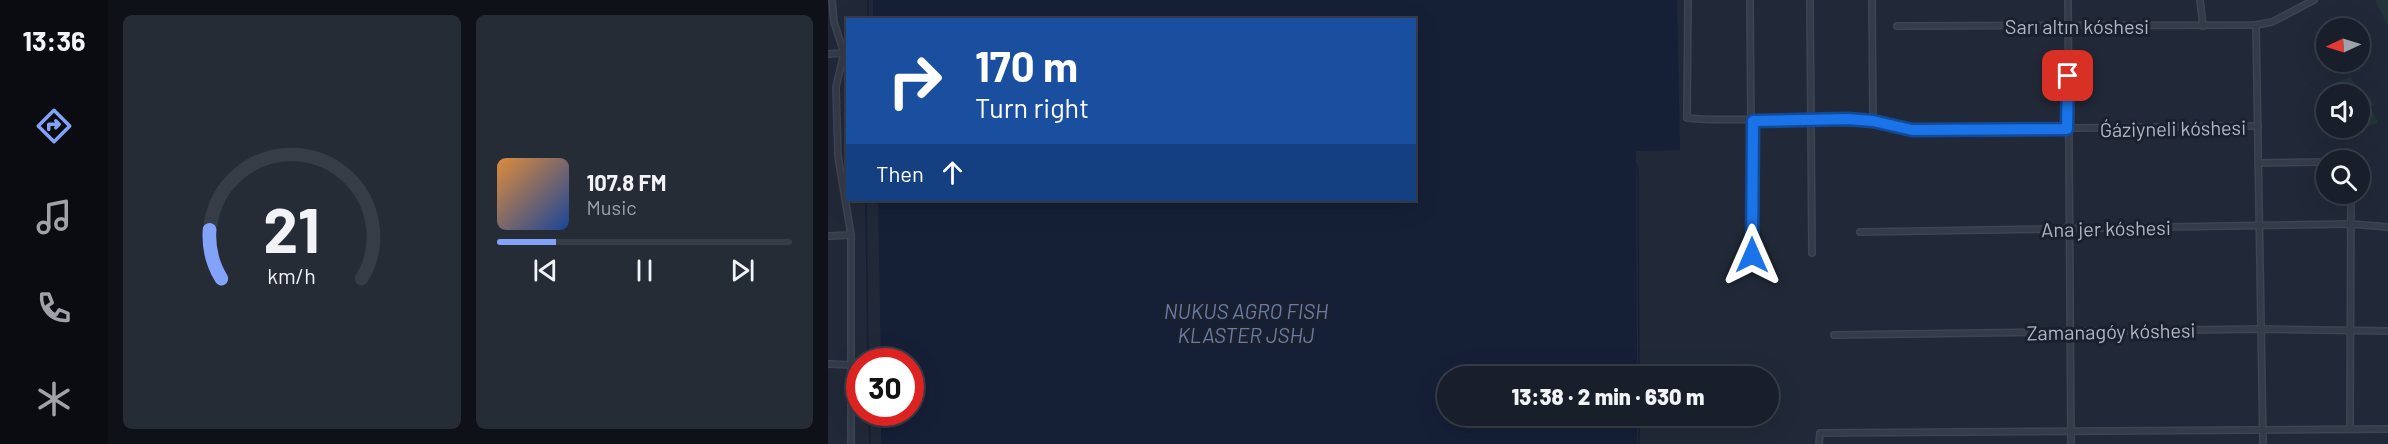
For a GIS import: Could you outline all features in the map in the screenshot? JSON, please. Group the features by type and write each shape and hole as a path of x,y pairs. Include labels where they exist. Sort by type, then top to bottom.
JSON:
{"street":[{"path":"832,0 834,22 844,53 836,87 836,128 838,156 851,235 851,348"},
{"name":"Ǵáziyneli kóshesi","path":"1688,0 1687,118 1753,121 1811,118 1873,121 1912,130 2258,126"},
{"path":"1750,0 1753,121 1752,255"},
{"path":"1810,0 1812,254"},
{"path":"1872,0 1873,121"},
{"path":"2068,0 2067,129 2071,444"},
{"path":"2200,0 2203,26"},
{"name":"Sarı altın kóshesi","path":"1897,26 2256,25 2272,22 2314,0"},
{"path":"2256,25 2263,444"},
{"path":"828,54 844,53"},
{"path":"2259,163 2316,162"},
{"path":"2350,429 2351,204"},
{"name":"Ana jer kóshesi","path":"1860,232 2351,224 2388,227"},
{"path":"828,236 851,235"},
{"name":"Zamanagóy kóshesi","path":"1834,335 2261,329 2388,331"},
{"path":"828,364 846,365"},
{"path":"851,426 851,444"},
{"path":"1819,444 1820,433 2388,429"}],"shaded area":[{"path":"2375,0 2388,0 2388,26"},
{"path":"2351,77 2355,84 2334,84"},
{"path":"2370,107 2378,122 2370,126"}],"water":[{"name":"NUKUS AGRO FISH KLASTER JSHJ","path":"873,0 1677,0 1680,150 1636,151 1637,366 1437,366 1437,426 1637,426 1637,444 881,444 881,426 924,426 924,348 881,348 878,201 1416,201 1416,18 873,18"}],"waterway":[{"path":"868,0 868,18"},
{"path":"1635,162 1638,168 1639,366"},
{"path":"866,201 868,348"},
{"path":"869,426 870,444"},
{"path":"1639,426 1639,444"}],"route":[{"path":"1752,255 1753,121 1847,119 1873,121 1912,130 2067,129 2068,76"}]}
